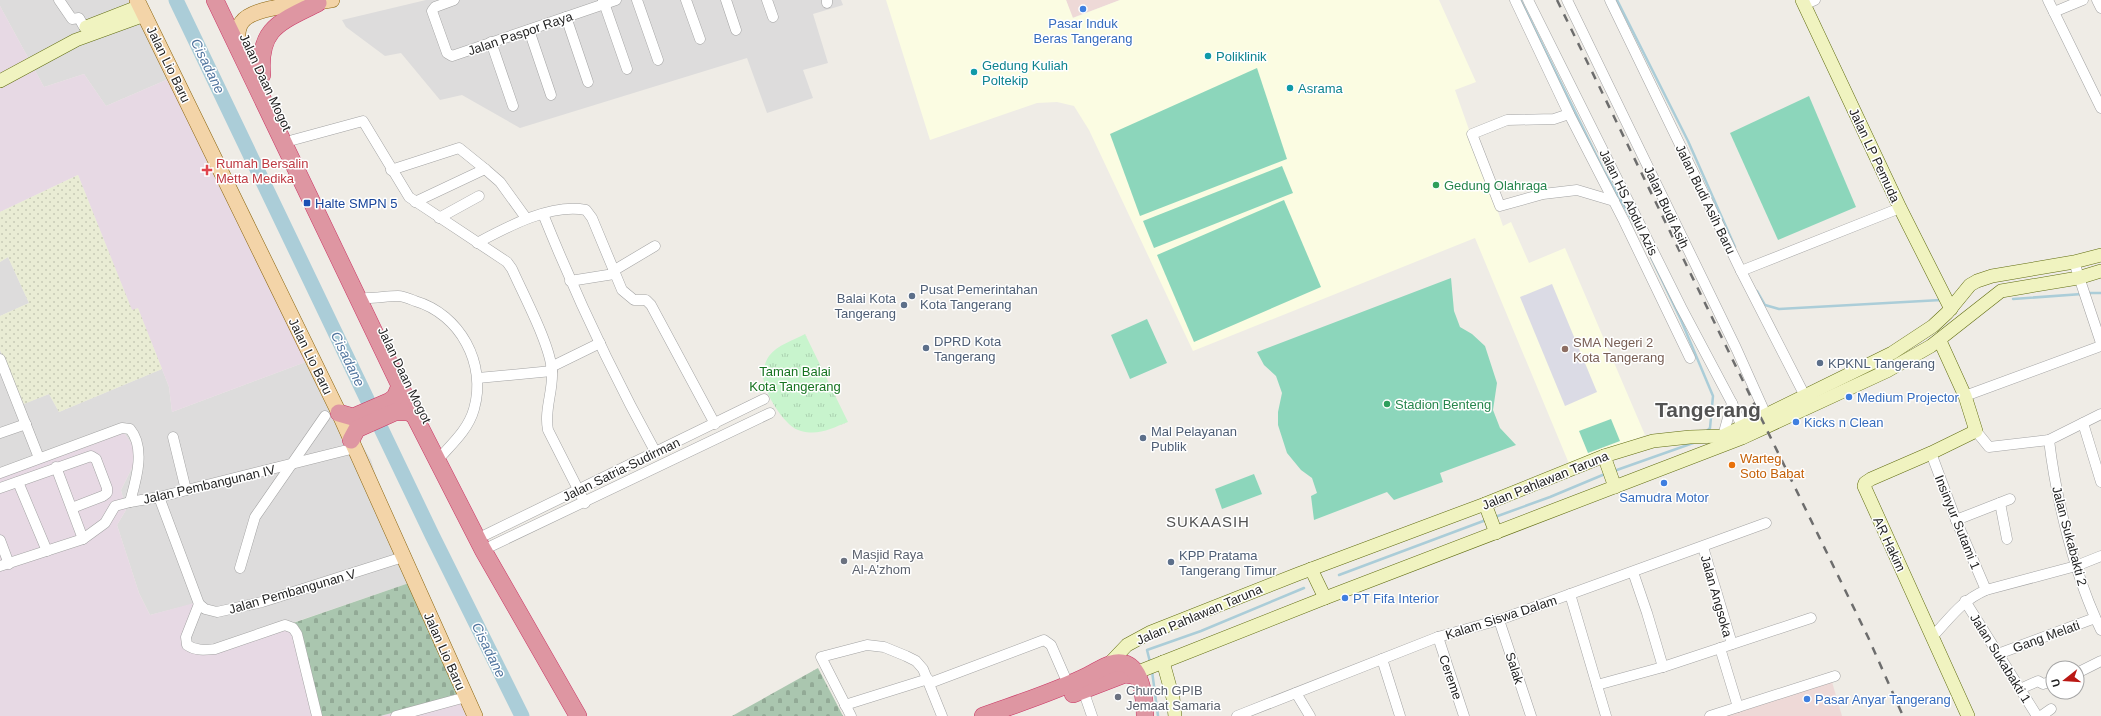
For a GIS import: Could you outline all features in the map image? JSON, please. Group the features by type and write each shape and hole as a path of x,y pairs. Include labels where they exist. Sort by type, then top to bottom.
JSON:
{"highway":[{"name":"Jalan Daan Mogot","path":"215,0 238,49 292,148 367,298 484,542 587,716"},
{"name":"Jalan Daan Mogot","path":"227,0 240,25 292,148 414,415 578,716"},
{"path":"262,75 262,49 270,33 287,19 325,1"},
{"path":"392,406 400,386"},
{"path":"347,427 392,406 414,415"},
{"path":"1108,665 1122,663 1128,664 1140,673 1145,716"},
{"name":"Jalan Pahlawan Taruna","path":"1012,716 1076,687 1108,665"},
{"name":"Jalan Pahlawan Taruna","path":"984,716 1076,687 1125,674 1140,673"}],"main road":[{"path":"240,25 245,18 258,12 325,1"},
{"name":"Jalan LP Pemuda","path":"1807,2 1900,208 1953,307"},
{"path":"0,74 84,27 141,7"},
{"path":"0,81 141,7"},
{"name":"Jalan Lio Baru","path":"141,7 347,427 403,557 475,716"},
{"name":"Jalan Daan Mogot","path":"238,49 237,38 240,25"},
{"name":"Jalan Pahlawan Taruna","path":"1108,665 1127,644 1152,632 1312,569 1486,507 1644,443 1690,437 1720,436 1742,427 1892,353 1933,326 1953,307 1966,289 1977,281 1992,276 2074,262 2101,255"},
{"path":"1140,673 1160,663 1495,530 1742,438 1887,371 1940,341 1995,294 2009,289 2080,283 2101,271"},
{"path":"1940,341 1965,396 1976,431"},
{"name":"AR Hakim","path":"1968,716 1864,486 1865,483 1871,479 1976,431"},
{"path":"1605,459 1614,485"},
{"path":"1486,507 1495,530"},
{"path":"1312,569 1325,598"},
{"path":"1160,663 1171,692 1175,716"}],"street":[{"path":"59,0 72,19 79,18 84,27"},
{"name":"Jalan Paspor Raya","path":"454,0 435,7 432,11 447,53 452,56 566,17 604,2 616,0"},
{"path":"637,0 658,60"},
{"path":"686,0 700,39"},
{"path":"726,0 736,30"},
{"path":"768,0 773,17"},
{"name":"Jalan Budi Asih","path":"1567,0 1736,348 1766,415"},
{"name":"Jalan Budi Asih Baru","path":"1610,0 1745,270 1806,396"},
{"path":"2048,0 2101,108"},
{"path":"2054,12 2083,0"},
{"path":"2097,0 2101,8"},
{"path":"604,2 627,69"},
{"path":"1523,3 1569,114 1624,221 1690,358"},
{"path":"566,17 588,82"},
{"name":"Jalan HS Abdul Azis","path":"1530,17 1637,218 1681,307 1732,403 1742,427"},
{"path":"528,30 551,95"},
{"path":"491,42 513,106"},
{"path":"1569,114 1554,119 1506,120 1472,134 1500,206 1543,194 1577,190 1614,201"},
{"path":"292,148 359,121 363,121 404,191 415,202 502,258 512,269 542,337 552,369 552,390 546,418 548,430 585,502"},
{"path":"391,170 460,148 500,182 526,218"},
{"path":"415,202 485,169"},
{"path":"439,218 479,196"},
{"path":"477,243 526,218 577,208 586,210 592,218 622,290 634,300 646,300 651,304 715,424"},
{"path":"1745,270 1900,208"},
{"path":"543,214 570,282 656,453"},
{"path":"1624,221 1637,218"},
{"path":"570,282 614,272 655,246"},
{"path":"2074,262 2101,343"},
{"path":"367,298 399,296 429,305 454,324 471,351 478,378 474,409 462,434 443,454"},
{"path":"1662,301 1681,307"},
{"path":"478,378 552,369 600,344"},
{"path":"1965,396 2101,346"},
{"path":"1,365 39,458"},
{"name":"Jalan Satria-Sudirman","path":"484,542 579,490 764,399"},
{"path":"1720,436 1732,403"},
{"name":"Jalan Satria-Sudirman","path":"484,542 585,502 770,413"},
{"path":"1976,431 1989,447 2049,440 2101,414"},
{"path":"2083,422 2101,482"},
{"path":"0,434 26,424"},
{"path":"240,568 255,517 292,464 347,427"},
{"name":"Jalan Pembangunan IV","path":"0,473 122,428 130,429 134,434 139,454 130,502 159,497 292,464 347,427"},
{"path":"173,437 186,490"},
{"name":"Jalan Sukabakti 2","path":"2049,440 2054,476 2076,566 2095,618 2101,630"},
{"name":"Insinyur Sutami 1","path":"1930,453 1956,520 1986,590"},
{"path":"0,488 56,467 91,456 96,459 107,490 105,495 72,508"},
{"path":"56,467 83,539"},
{"path":"18,482 47,551"},
{"path":"159,497 198,604 186,637 187,645 192,649 203,651 215,649 285,625 293,628 297,634 318,716"},
{"path":"1956,520 2005,501 2007,539"},
{"path":"0,540 4,565 83,539 105,523 115,506 130,502"},
{"name":"Kalam Siswa Dalam","path":"1237,716 1438,637 1499,620 1766,523"},
{"name":"Jalan Angsoka","path":"1703,547 1732,644"},
{"path":"1933,636 1965,601 1986,590 2076,566 2101,556"},
{"name":"Jalan Pembangunan V","path":"198,604 206,609 218,612 262,602 403,557"},
{"path":"1633,572 1647,612 1663,667"},
{"path":"1570,594 1606,716"},
{"name":"Jalan Sukabakti 1","path":"1965,601 2037,716"},
{"path":"1597,684 1663,667 1811,618"},
{"name":"Gang Melati","path":"1998,654 2095,618"},
{"name":"Salak","path":"1499,620 1531,716"},
{"name":"Cereme","path":"1438,637 1464,716"},
{"path":"845,705 929,681 1044,640 1051,645 1092,716"},
{"path":"851,716 821,657 859,646 884,647 916,661 923,669 929,681 942,716"},
{"path":"1720,648 1738,707"},
{"path":"1382,659 1400,716"},
{"path":"2085,669 2101,661"},
{"path":"1710,716 1835,676"},
{"path":"2020,689 2038,681 2043,684 2045,683"},
{"path":"1296,692 1310,716"},
{"path":"396,716 466,697"},
{"path":"2041,716 2050,709"}],"shaded area":[{"path":"0,0 133,0 173,77 106,106 84,74 44,87 0,6"},
{"path":"426,0 841,0 843,5 813,14 828,63 803,70 813,98 767,113 747,58 520,128 462,95 440,100 401,53 385,56 346,27 342,20"},
{"path":"886,0 1066,0 1073,18 1120,0 1439,0 1476,82 1455,90 1503,226 1511,222 1529,263 1565,248 1645,435 1570,466 1475,238 1193,351 1089,130 1074,106 1057,102 1037,103 930,140"},
{"name":"Pasar Induk Beras Tangerang","path":"1066,0 1120,0 1072,18"},
{"path":"0,6 44,87 84,74 106,106 173,77 311,360 172,412 169,387 162,369 138,309 132,311 78,175 0,212"},
{"path":"78,175 132,310 138,308 162,369 59,412 49,394 24,404 0,350 0,316 29,303 8,257 0,262 0,212"},
{"path":"8,257 29,303 0,316 0,262"},
{"path":"1552,284 1597,392 1565,406 1520,297"},
{"path":"0,350 23,404 49,394 59,412 162,369 169,387 172,412 311,360 371,460 409,583 210,651 184,649 197,603 150,615 139,593 117,525 126,510 121,490 139,454 124,433 0,478"},
{"path":"124,433 139,454 121,490 126,510 117,525 139,593 150,615 198,602 184,648 210,651 293,623 314,716 0,716 0,478"},
{"name":"Pasar Anyar Tangerang","path":"1832,682 1842,716 1722,716"},
{"path":"467,694 474,716 380,716"}],"green space":[{"path":"1257,68 1287,159 1140,216 1110,134"},
{"path":"1809,96 1856,207 1778,240 1730,133"},
{"path":"1282,166 1293,193 1154,248 1143,221"},
{"path":"1284,200 1321,287 1194,342 1157,255"},
{"name":"Stadion Benteng","path":"1451,278 1454,311 1460,327 1472,334 1485,346 1497,383 1493,410 1500,428 1516,445 1440,473 1443,482 1394,500 1387,492 1314,520 1311,496 1317,493 1312,478 1301,470 1287,453 1278,425 1278,412 1282,393 1276,376 1264,365 1257,352"},
{"path":"1147,319 1167,363 1130,379 1111,335"},
{"name":"Taman Balai Kota Tangerang","path":"805,334 848,422 831,429 814,433 795,429 783,418 769,396 763,379 763,372 767,359 772,352"},
{"path":"1611,419 1620,441 1588,453 1579,431"},
{"path":"1254,474 1262,494 1222,509 1215,489"},
{"path":"409,583 467,694 380,716 314,716 293,623"},
{"path":"818,668 843,716 732,716"}],"waterway":[{"name":"Cisadane","path":"176,0 432,535 522,716"},
{"path":"1617,0 1688,141 1735,247"},
{"path":"1521,1 1603,169 1638,231"},
{"path":"1651,257 1681,320 1713,396 1710,428 1707,431"},
{"path":"1757,291 1765,305 1779,309 1941,300"},
{"path":"2087,293 2101,293"},
{"path":"2013,299 2082,294"},
{"path":"1614,471 1696,442"},
{"path":"1495,517 1550,497 1605,474"},
{"path":"1339,575 1486,520"},
{"path":"1150,662 1147,650 1201,631 1304,588"},
{"path":"1152,671 1158,716"}],"railway":[{"path":"1557,0 1868,637 1903,716"}],"place":[{"name":"Pasar Induk Beras Tangerang","path":"1083,9"},
{"name":"Poliklinik","path":"1208,56"},
{"name":"Gedung Kuliah Poltekip","path":"974,72"},
{"name":"Asrama","path":"1290,88"},
{"name":"Rumah Bersalin Metta Medika","path":"207,170"},
{"name":"Gedung Olahraga","path":"1436,185"},
{"name":"Halte SMPN 5","path":"307,203"},
{"name":"Pusat Pemerintahan Kota Tangerang","path":"912,296"},
{"name":"Balai Kota Tangerang","path":"904,305"},
{"name":"DPRD Kota Tangerang","path":"926,348"},
{"name":"SMA Negeri 2 Kota Tangerang","path":"1565,349"},
{"name":"KPKNL Tangerang","path":"1820,363"},
{"name":"Medium Projector","path":"1849,397"},
{"name":"Stadion Benteng","path":"1387,404"},
{"name":"Kicks n Clean","path":"1796,422"},
{"name":"Mal Pelayanan Publik","path":"1143,438"},
{"name":"Warteg Soto Babat","path":"1732,465"},
{"name":"Samudra Motor","path":"1664,483"},
{"name":"Masjid Raya Al-A'zhom","path":"844,561"},
{"name":"KPP Pratama Tangerang Timur","path":"1171,562"},
{"name":"PT Fifa Interior","path":"1345,598"},
{"name":"Church GPIB Jemaat Samaria","path":"1118,697"},
{"name":"Pasar Anyar Tangerang","path":"1807,699"}],"district":[{"name":"Tangerang","path":"1708,410"},
{"name":"SUKAASIH","path":"1208,522"}]}
